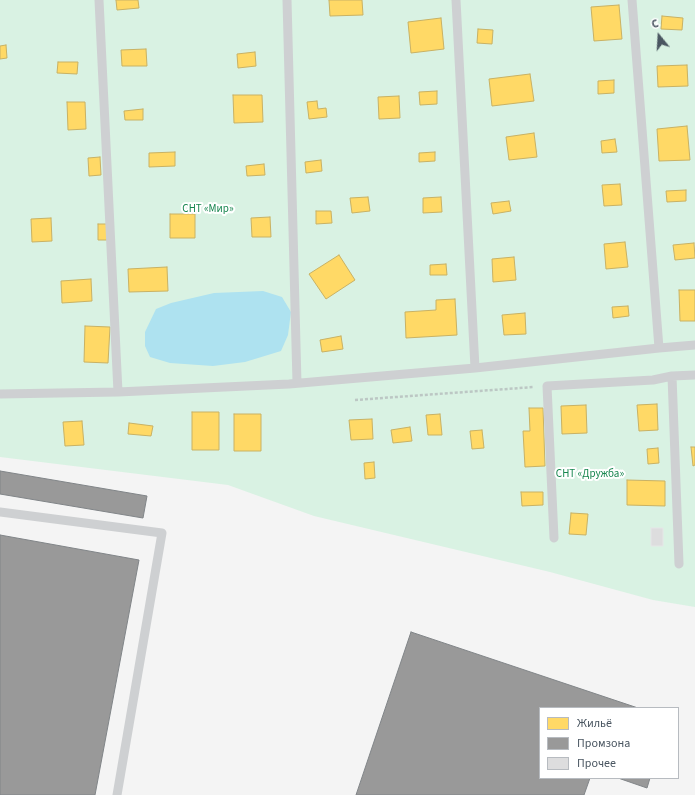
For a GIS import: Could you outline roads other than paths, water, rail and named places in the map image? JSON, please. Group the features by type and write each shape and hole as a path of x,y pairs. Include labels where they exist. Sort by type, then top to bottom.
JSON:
{"lane":[{"path":"99,0 118,392"},
{"path":"287,0 297,383"},
{"path":"456,0 475,368"},
{"path":"632,0 659,348"},
{"path":"0,394 118,392 297,383 475,368 695,345"},
{"path":"554,538 547,386 652,380 672,376 695,375"},
{"path":"672,376 679,564"},
{"path":"0,512 162,533 117,795"}],"water":[{"path":"263,291 282,297 291,312 288,335 281,351 245,362 213,366 170,363 150,357 145,346 145,332 156,309 171,303 214,293"}],"park label":[{"name":"СНТ «Мир»","path":"208,210"},
{"name":"СНТ «Дружба»","path":"590,475"}]}
